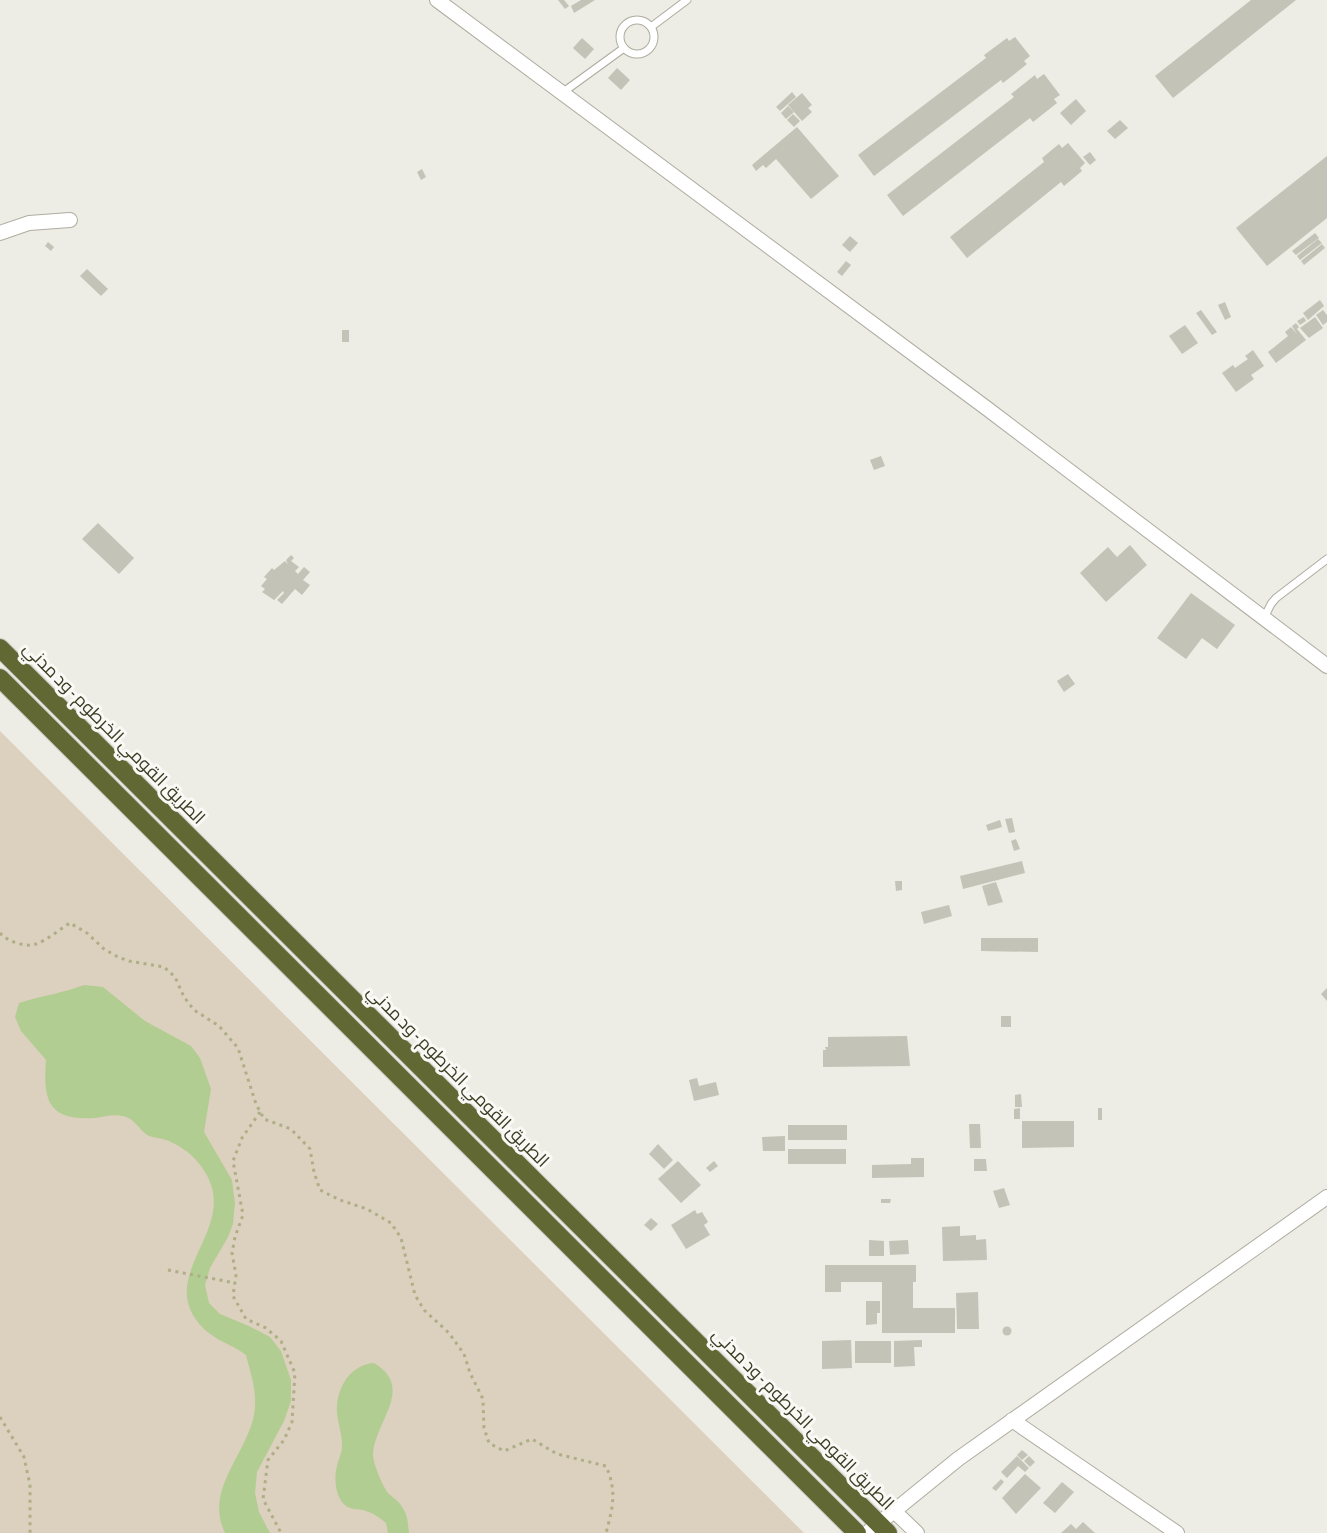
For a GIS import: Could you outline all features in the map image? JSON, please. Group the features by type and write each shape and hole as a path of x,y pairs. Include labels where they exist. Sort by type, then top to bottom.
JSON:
{"highway":[{"name":"الطريق القومي الخرطوم - ود مدني","path":"0,648 626,1274 877,1530"},
{"path":"0,678 857,1533"}],"street":[{"path":"437,0 989,410 1327,666"},
{"path":"0,233 29,223 70,220"},
{"path":"877,1530 894,1511 958,1459 1327,1197"},
{"path":"1012,1420 1177,1533"},
{"path":"894,1511 917,1533"}],"lane":[{"path":"651,27 687,0"},
{"path":"639,20 651,27 655,36 647,52 635,55 624,48 620,38 621,32 628,23 639,20"},
{"path":"562,93 624,48"},
{"path":"1264,618 1276,598 1327,559"}],"path":[{"path":"0,933 16,943 34,945 70,923 118,957 164,967 175,977 184,997 194,1010 219,1026 238,1048 244,1073 264,1119 291,1129 310,1149 314,1172 321,1190 340,1200 367,1209 391,1223 401,1238 415,1295 424,1310 449,1333 464,1354 470,1374 483,1399 484,1428 489,1443 504,1450 532,1439 557,1454 606,1466 614,1487 613,1506 606,1533"},
{"path":"260,1112 242,1138 233,1161 243,1215 232,1253 236,1275 233,1296 246,1319 266,1328 281,1341 296,1374 292,1422 284,1440 268,1460 263,1499 281,1533"},
{"path":"168,1270 235,1283"},
{"path":"0,1417 24,1456 30,1485 30,1533"}],"shaded area":[{"path":"0,731 804,1533 0,1533"},
{"path":"84,985 103,987 145,1021 191,1046 200,1058 211,1089 204,1132 232,1180 235,1203 233,1224 210,1268 205,1285 209,1303 220,1314 270,1337 281,1351 291,1380 291,1401 284,1421 257,1472 255,1493 259,1512 270,1533 225,1533 220,1517 223,1487 250,1430 255,1400 246,1355 208,1333 190,1308 187,1288 214,1205 210,1183 195,1159 187,1151 169,1141 147,1135 126,1117 116,1115 79,1118 58,1112 48,1097 46,1060 21,1031 15,1017 19,1003"},
{"path":"374,1363 386,1373 392,1383 392,1394 390,1406 375,1443 373,1459 384,1486 405,1513 409,1533 388,1533 386,1523 376,1516 344,1505 335,1480 342,1449 337,1412 339,1394 351,1373"}],"building":[{"path":"558,0 564,0 569,6 565,9"},
{"path":"581,0 595,0 574,13 571,6"},
{"path":"1251,0 1296,0 1173,98 1155,76"},
{"path":"1015,37 1030,56 1024,61 1027,64 1003,83 1001,80 874,176 858,155 986,58 984,55 1007,38 1009,41"},
{"path":"582,38 594,49 585,59 573,48"},
{"path":"617,68 630,80 621,90 608,78"},
{"path":"1044,74 1060,95 1054,99 1057,103 1033,122 1030,118 903,216 887,195 1014,97 1011,94 1035,75 1037,79"},
{"path":"792,92 796,97 780,111 776,107"},
{"path":"802,93 812,105 808,108 812,112 802,121 788,105"},
{"path":"1076,99 1086,111 1071,125 1060,113"},
{"path":"788,106 794,112 786,119 781,113"},
{"path":"793,114 800,121 794,127 787,120"},
{"path":"1120,120 1128,128 1115,139 1107,131"},
{"path":"797,127 839,176 811,199 776,159 766,168 763,165 756,171 752,165"},
{"path":"1068,143 1085,163 1080,168 1082,171 1064,186 1061,182 967,258 950,237 1044,162 1042,158 1059,144 1062,148"},
{"path":"1090,152 1096,160 1090,165 1083,157"},
{"path":"1327,156 1327,218 1267,266 1236,228"},
{"path":"422,169 426,177 421,180 417,172"},
{"path":"1315,233 1319,238 1296,255 1292,251"},
{"path":"850,236 858,243 850,252 842,245"},
{"path":"1318,239 1322,243 1300,260 1297,256"},
{"path":"48,242 54,247 51,251 45,246"},
{"path":"1322,244 1325,248 1304,265 1301,261"},
{"path":"846,261 851,265 842,276 837,272"},
{"path":"87,269 108,289 101,296 80,276"},
{"path":"1320,300 1324,306 1308,320 1303,313"},
{"path":"1225,302 1231,317 1225,320 1218,305"},
{"path":"1201,310 1217,332 1212,335 1196,313"},
{"path":"1323,310 1327,315 1327,322 1323,325 1316,315"},
{"path":"1304,317 1306,321 1300,325 1297,321"},
{"path":"1315,317 1323,328 1309,338 1300,328"},
{"path":"1296,323 1299,327 1297,329 1306,340 1276,363 1268,352 1288,336 1285,332 1291,327 1297,334 1292,326"},
{"path":"1185,325 1198,343 1182,354 1169,336"},
{"path":"342,330 349,330 349,342 342,342"},
{"path":"1253,350 1264,366 1251,375 1254,379 1236,392 1222,373 1233,365 1235,368 1248,359 1245,356"},
{"path":"881,456 885,466 874,470 870,460"},
{"path":"98,523 134,558 119,574 82,539"},
{"path":"1130,545 1147,565 1106,602 1080,573 1108,547 1117,557"},
{"path":"291,555 294,558 291,561 299,567 295,571 298,574 304,567 310,572 303,580 310,585 302,595 295,589 282,604 277,600 284,593 283,591 274,600 262,592 265,589 261,586 267,579 264,577 272,568 274,570 285,561 288,564 286,560"},
{"path":"1191,593 1235,625 1217,649 1202,638 1186,659 1157,638"},
{"path":"1068,674 1075,684 1064,692 1057,681"},
{"path":"1012,818 1015,832 1009,833 1005,819"},
{"path":"1000,820 1002,827 988,831 986,825"},
{"path":"1016,839 1020,849 1014,851 1011,841"},
{"path":"1022,861 1025,873 963,889 960,876"},
{"path":"895,881 902,881 902,890 896,891"},
{"path":"996,882 1003,902 988,906 982,886"},
{"path":"949,905 952,916 924,924 921,912"},
{"path":"981,938 1038,938 1038,952 981,951"},
{"path":"1327,988 1327,1001 1321,994"},
{"path":"1001,1016 1011,1016 1011,1027 1001,1027"},
{"path":"907,1036 910,1066 823,1067 823,1050 828,1047 828,1037"},
{"path":"697,1078 699,1086 716,1082 719,1095 694,1101 689,1080"},
{"path":"1021,1094 1022,1107 1015,1107 1015,1095"},
{"path":"1020,1108 1020,1119 1014,1119 1014,1109"},
{"path":"1098,1108 1102,1108 1102,1120 1098,1120"},
{"path":"1022,1121 1074,1121 1074,1147 1022,1148"},
{"path":"969,1124 980,1124 981,1148 970,1148"},
{"path":"788,1125 847,1125 847,1140 788,1140"},
{"path":"785,1136 785,1151 763,1151 762,1137"},
{"path":"658,1144 673,1160 664,1169 649,1154"},
{"path":"788,1149 846,1149 846,1164 788,1164"},
{"path":"911,1158 924,1158 924,1177 872,1178 872,1165 911,1164"},
{"path":"974,1159 986,1159 987,1171 974,1171"},
{"path":"678,1161 701,1185 681,1203 658,1179"},
{"path":"714,1161 718,1166 710,1172 706,1168"},
{"path":"1004,1188 1010,1205 999,1208 993,1191"},
{"path":"881,1199 891,1199 890,1203 881,1203"},
{"path":"695,1210 697,1214 702,1212 708,1222 704,1225 710,1235 686,1249 671,1225"},
{"path":"651,1218 658,1224 651,1231 644,1225"},
{"path":"960,1226 960,1236 976,1235 976,1240 986,1239 987,1260 943,1261 942,1227"},
{"path":"869,1240 884,1241 884,1256 869,1256"},
{"path":"908,1240 909,1254 890,1255 889,1241"},
{"path":"825,1265 916,1265 916,1282 913,1282 913,1308 955,1308 955,1333 882,1333 882,1282 841,1282 841,1292 825,1292"},
{"path":"978,1292 979,1329 957,1329 956,1293"},
{"path":"866,1301 880,1301 877,1324 866,1325"},
{"path":"1007,1327 1011,1331 1007,1335 1003,1331"},
{"path":"851,1340 852,1368 822,1369 822,1341"},
{"path":"922,1340 922,1347 914,1347 915,1366 894,1367 894,1341"},
{"path":"855,1341 891,1341 891,1363 855,1363"},
{"path":"1022,1450 1028,1455 1022,1460 1017,1455"},
{"path":"1017,1456 1029,1468 1025,1472 1018,1466 1007,1478 1001,1472"},
{"path":"1029,1456 1035,1462 1030,1467 1024,1461"},
{"path":"1025,1474 1041,1488 1016,1514 1002,1498"},
{"path":"1001,1479 1004,1482 996,1491 992,1488"},
{"path":"1062,1482 1074,1492 1055,1513 1043,1503"},
{"path":"1083,1522 1095,1533 1061,1533 1071,1524 1076,1529"}]}
